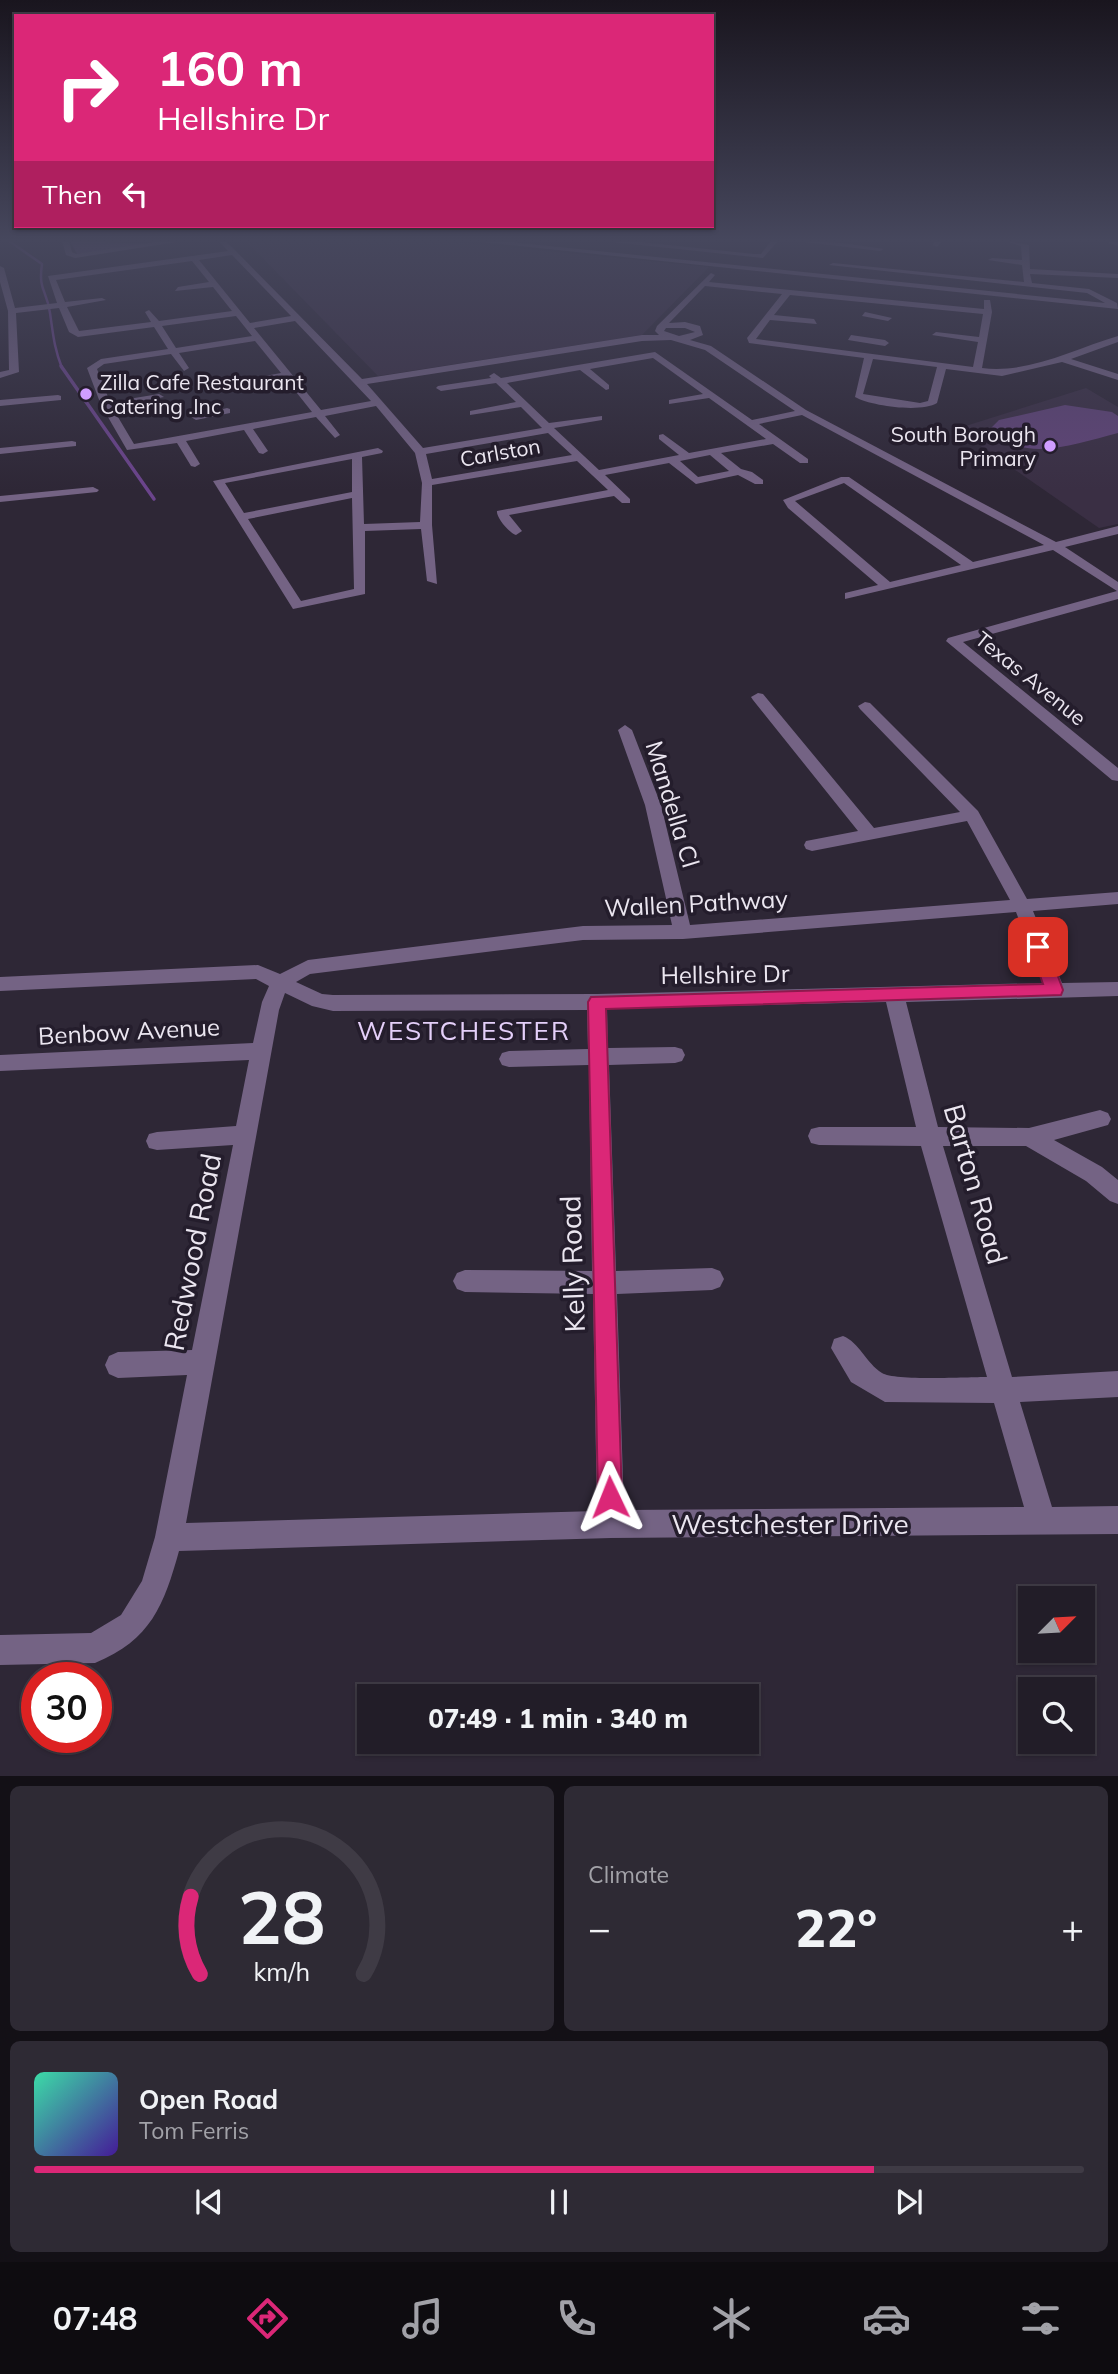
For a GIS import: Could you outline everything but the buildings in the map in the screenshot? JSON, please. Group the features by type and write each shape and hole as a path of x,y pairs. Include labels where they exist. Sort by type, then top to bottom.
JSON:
{"street":[{"path":"0,375 14,372 12,324"},
{"path":"69,324 73,332 78,334 163,324"},
{"path":"170,324 176,332"},
{"path":"261,324 248,326 335,435"},
{"path":"303,324 360,382 420,452 427,483 426,525 433,581"},
{"path":"659,330 665,324"},
{"path":"763,324 751,338 752,341 865,358 1002,373 1062,359 1118,339"},
{"path":"976,370 985,324"},
{"path":"156,325 184,368"},
{"path":"642,338 659,330 685,325 697,328 708,348"},
{"path":"659,330 674,338 708,348 803,412 1057,547 1118,588"},
{"path":"360,382 642,338 674,338 700,333"},
{"path":"936,335 982,340"},
{"path":"257,338 185,344 174,351 94,364 92,368 106,405 131,448 377,402"},
{"path":"851,338 885,343"},
{"path":"868,341 858,395 870,400 920,406 932,403 942,366"},
{"path":"0,348 12,346"},
{"path":"441,388 655,355 804,461"},
{"path":"1062,359 1118,377"},
{"path":"481,364 622,497 501,513 516,531"},
{"path":"172,370 199,366"},
{"path":"582,367 606,387"},
{"path":"241,383 287,375"},
{"path":"591,389 618,385"},
{"path":"685,411 670,400 711,395"},
{"path":"106,405 161,397"},
{"path":"0,403 58,398"},
{"path":"472,413 523,404"},
{"path":"196,417 227,411"},
{"path":"751,423 803,412"},
{"path":"212,414 225,431"},
{"path":"420,452 598,418"},
{"path":"247,428 263,451"},
{"path":"649,439 679,433"},
{"path":"663,437 688,457"},
{"path":"180,439 195,464"},
{"path":"599,473 776,440"},
{"path":"0,452 72,444"},
{"path":"357,455 360,591 298,606 218,481 378,451"},
{"path":"712,452 738,472"},
{"name":"Carlston","path":"427,483 580,457"},
{"path":"672,460 709,492"},
{"path":"696,481 738,472 748,474 759,482"},
{"path":"888,587 792,506 789,500 845,479 972,567"},
{"path":"0,499 93,490"},
{"path":"241,517 358,495"},
{"path":"359,528 426,525"},
{"path":"849,596 1118,530"},
{"name":"Texas Avenue","path":"1118,595 953,641 1118,776"},
{"path":"758,697 868,832"},
{"path":"865,706 972,815 1022,905 1055,990"},
{"name":"Mandella Cl","path":"625,730 653,805 682,932"},
{"path":"812,845 868,832 972,815"},
{"name":"Wallen Pathway","path":"282,982 295,972 308,967 583,933 682,932 1118,898"},
{"path":"0,984 258,972 282,982"},
{"name":"Hellshire Dr","path":"282,982 319,1001 332,1003 597,1002 1118,989"},
{"name":"Redwood Road","path":"0,1650 95,1648 131,1625 154,1588 169,1537 200,1362 273,992 282,982"},
{"name":"Barton Road","path":"894,994 929,1136 1042,1521"},
{"name":"Kelly Road","path":"597,1002 602,1283 611,1524"},
{"name":"Benbow Avenue","path":"0,1063 261,1051"},
{"path":"509,1059 675,1055"},
{"path":"819,1136 1029,1137 1100,1119"},
{"path":"157,1141 245,1135"},
{"path":"1029,1137 1094,1174 1118,1194"},
{"path":"466,1281 602,1283 712,1279"},
{"path":"843,1348 853,1367 868,1381 885,1389 1005,1390 1118,1384"},
{"path":"118,1365 200,1362"},
{"name":"Westchester Drive","path":"169,1537 611,1524 1118,1520"}],"shaded area":[{"path":"327,324 653,324 642,335 378,376"},
{"name":"South Borough Primary","path":"1086,388 1118,407 1118,524 1099,528 956,429"},
{"path":"1065,405 1112,412 1118,416 1118,433 1068,446 1034,449 1003,440 989,430 999,420"}],"waterway":[{"path":"52,324 62,367"},
{"path":"62,367 154,499"}],"place":[{"name":"Zilla Cafe Restaurant Catering .Inc","path":"86,394"},
{"name":"South Borough Primary","path":"1050,446"}],"district":[{"name":"WESTCHESTER","path":"464,1030"}],"route":[{"path":"610,1497 596,1055 597,1002 1055,990 1038,947"}]}
